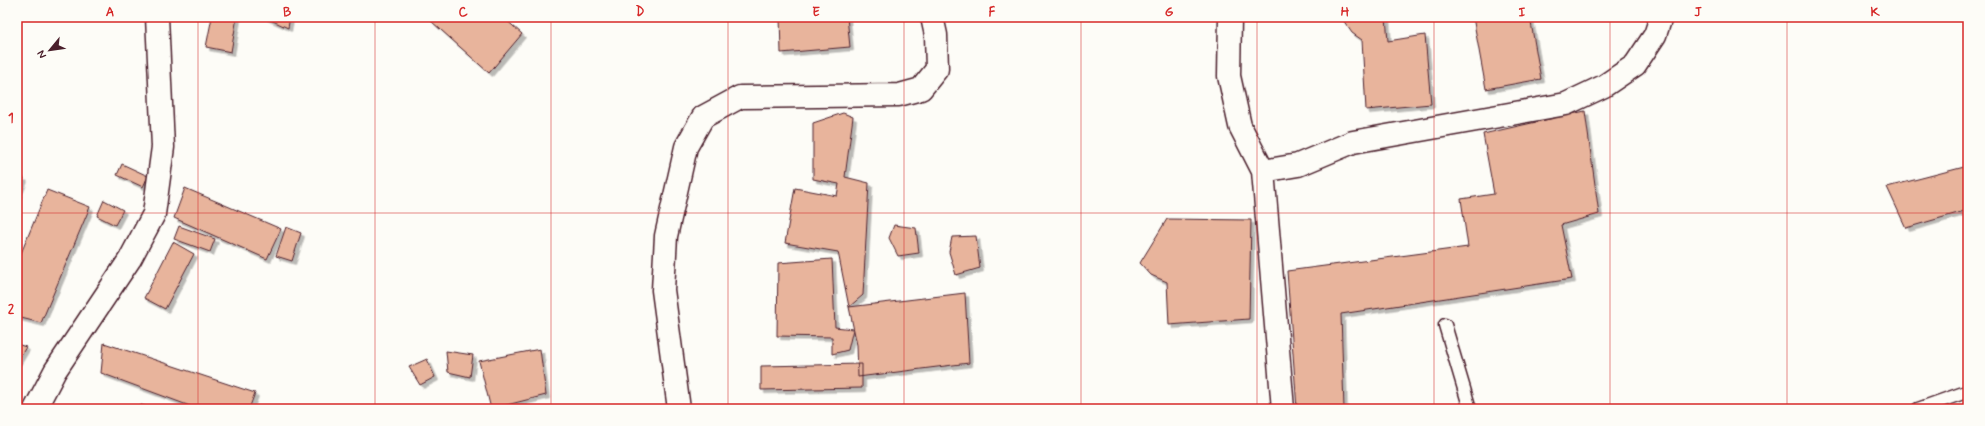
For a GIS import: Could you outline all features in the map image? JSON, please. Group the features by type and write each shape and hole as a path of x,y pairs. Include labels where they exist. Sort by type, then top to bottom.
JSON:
{"street":[{"path":"35,409 55,371 130,259 154,214 163,147 157,17"},
{"path":"679,409 663,290 666,236 686,147 703,117 740,97 899,95 921,89 937,69 936,35 932,17"},
{"path":"1230,17 1229,76 1240,126 1263,171 1283,409"},
{"path":"1263,171 1298,165 1353,142 1566,104 1604,86 1635,64 1655,35 1661,17"}],"lane":[{"path":"1445,325 1470,409"},
{"path":"1918,409 1966,392"}],"building":[{"path":"212,17 237,17 231,52 206,47"},
{"path":"264,17 290,17 288,28"},
{"path":"434,17 503,17 522,34 489,73 431,21"},
{"path":"780,17 847,17 850,47 781,53"},
{"path":"1341,17 1386,17 1388,41 1425,35 1431,104 1366,110 1362,40 1352,33"},
{"path":"1473,17 1530,17 1541,79 1486,89"},
{"path":"1585,111 1599,214 1561,225 1572,279 1341,314 1344,409 1297,409 1287,271 1468,247 1461,199 1494,194 1483,134"},
{"path":"843,113 853,117 845,177 869,183 863,295 849,307 838,252 785,243 795,188 837,196 839,184 813,179 813,123"},
{"path":"122,164 148,176 143,187 117,175"},
{"path":"1968,166 1968,210 1906,228 1887,187"},
{"path":"17,176 24,178 17,196"},
{"path":"185,188 281,229 267,259 174,218"},
{"path":"47,190 90,207 41,323 17,317 17,263"},
{"path":"104,200 123,210 115,225 97,216"},
{"path":"1167,219 1251,220 1249,319 1169,325 1167,282 1151,275 1140,263"},
{"path":"894,225 916,228 919,253 898,256 889,238"},
{"path":"179,226 215,239 210,252 174,239"},
{"path":"286,227 301,233 292,261 276,256"},
{"path":"976,236 980,268 956,275 949,252 952,237"},
{"path":"173,242 194,254 165,309 144,298"},
{"path":"832,259 835,327 853,329 848,350 832,354 832,337 777,336 778,263"},
{"path":"1965,260 1968,260 1968,302"},
{"path":"965,293 969,363 858,377 857,345 849,307"},
{"path":"104,343 255,393 249,409 198,409 101,373"},
{"path":"17,344 26,347 17,362"},
{"path":"540,349 546,395 491,409 479,361"},
{"path":"446,351 473,355 470,377 448,372"},
{"path":"427,359 435,377 420,385 409,367"},
{"path":"862,364 862,388 761,390 761,366"},
{"path":"141,405 154,409 140,409"}]}
